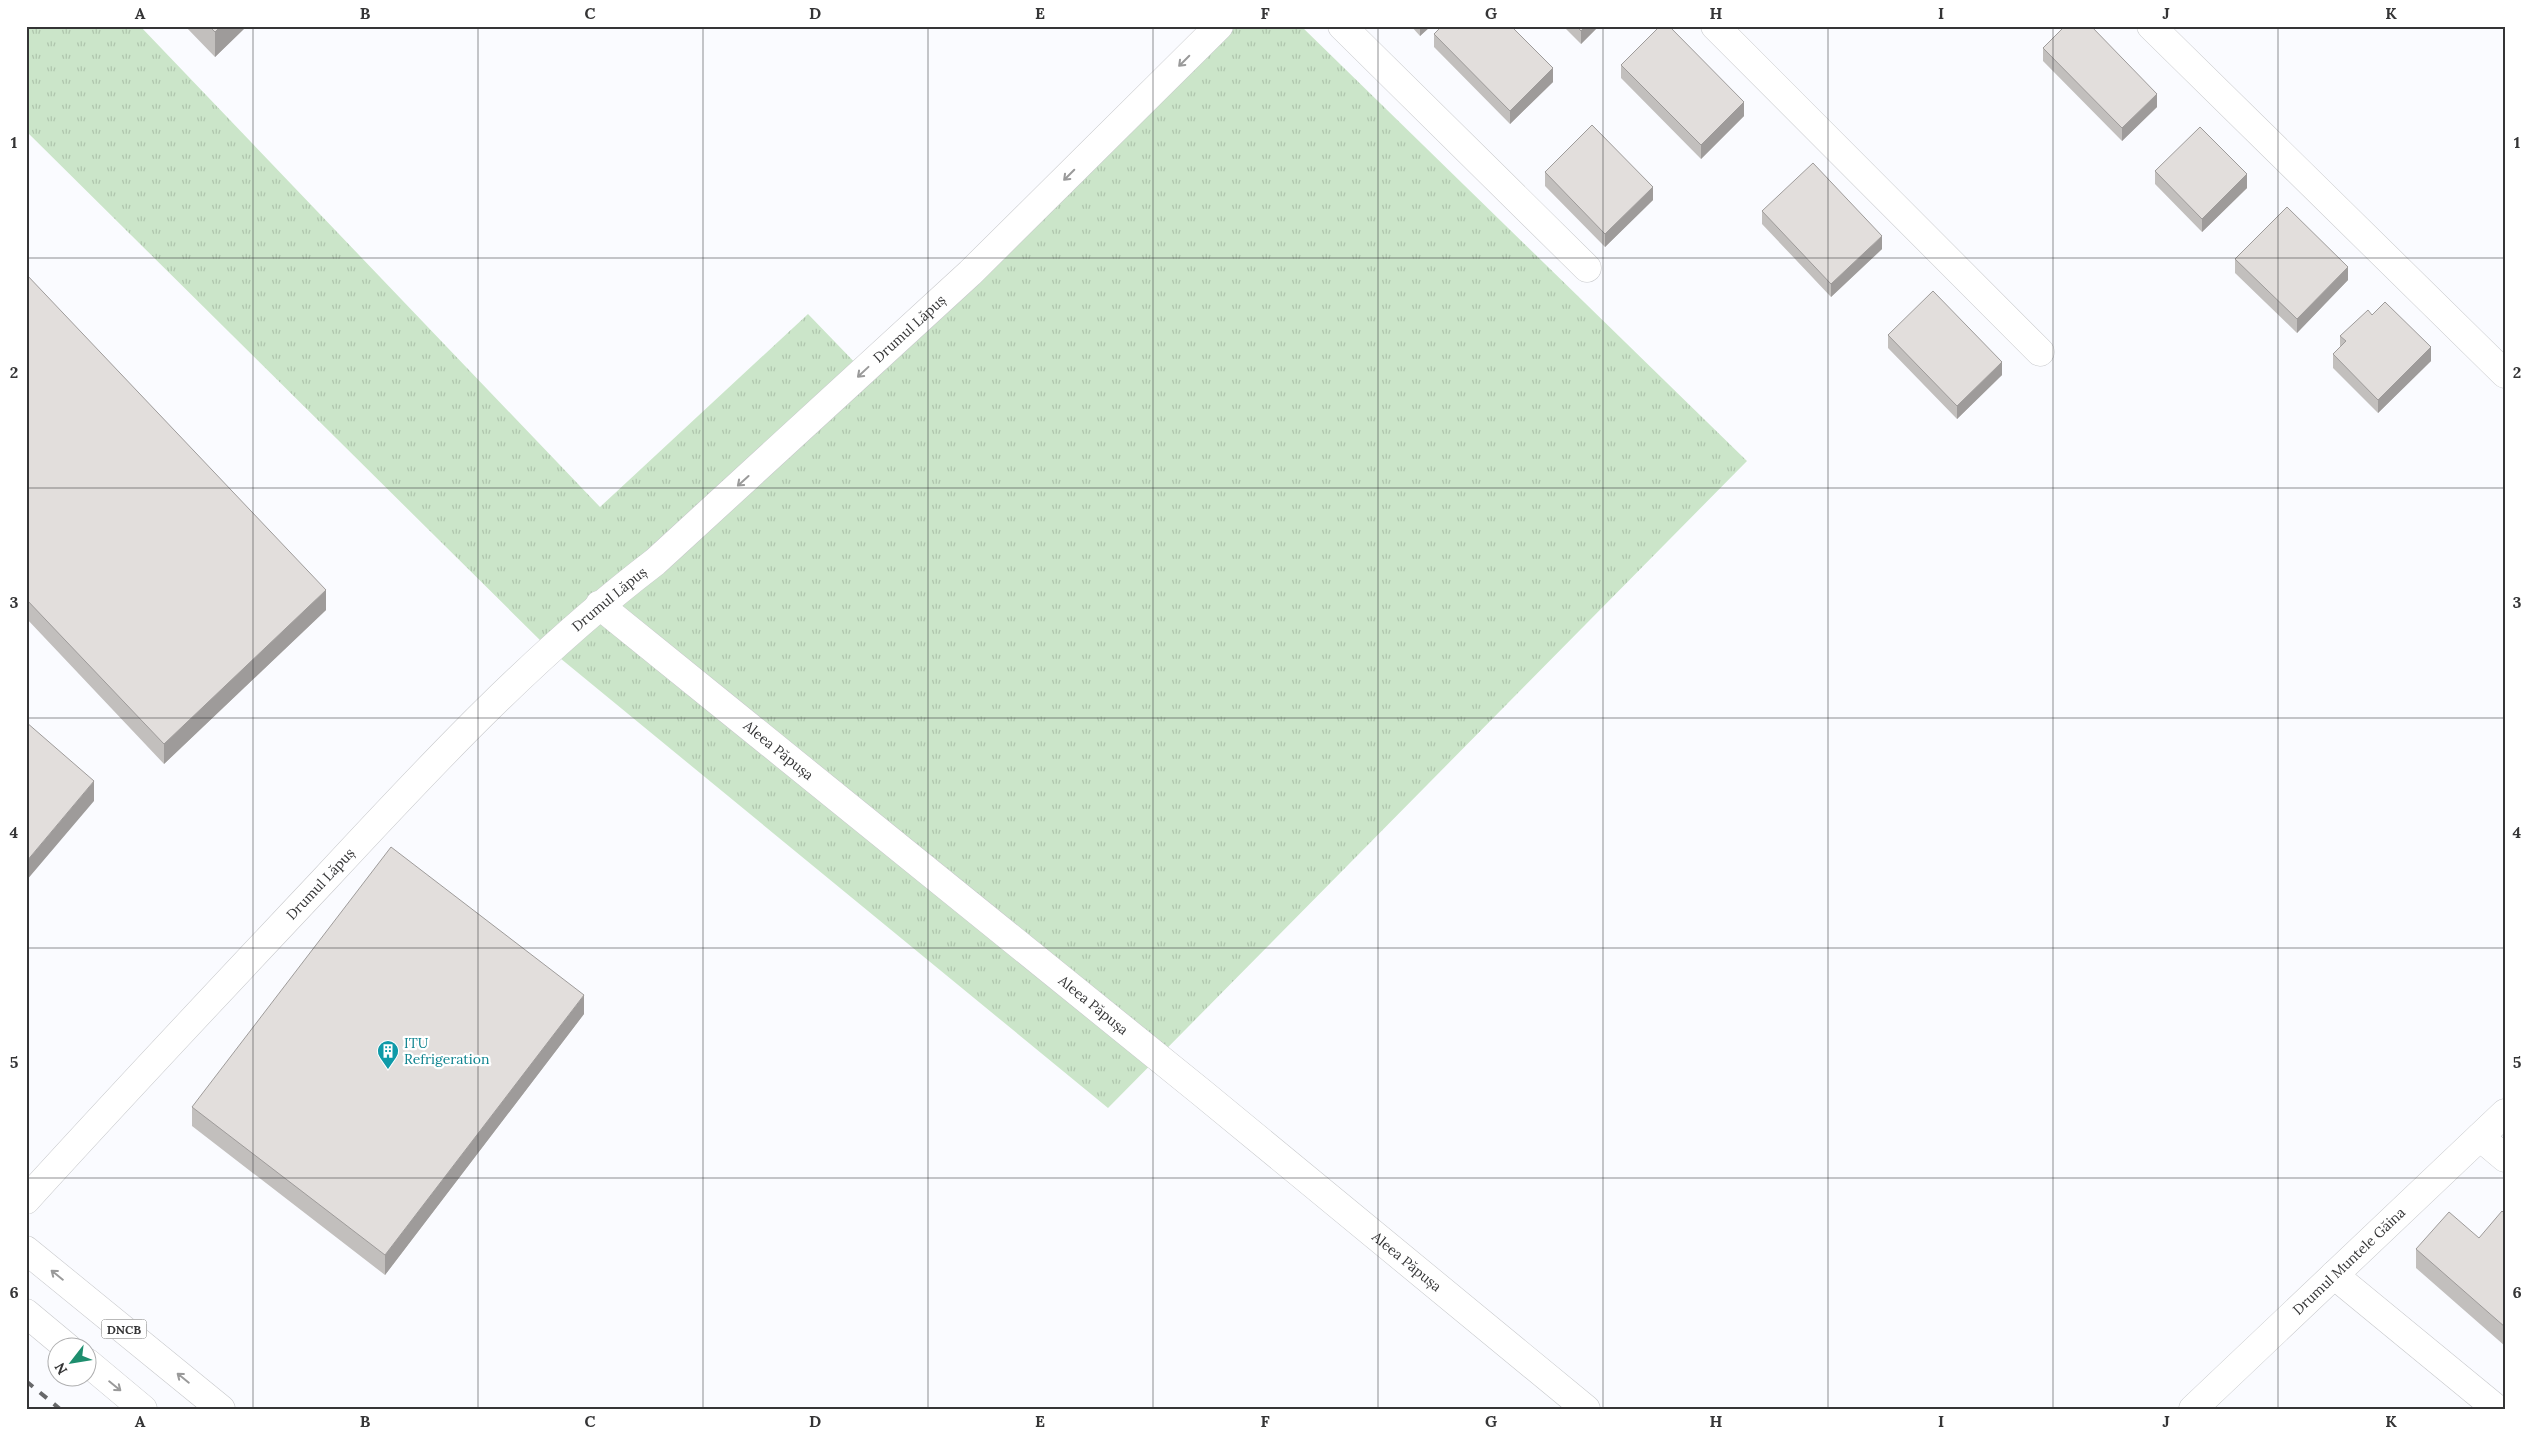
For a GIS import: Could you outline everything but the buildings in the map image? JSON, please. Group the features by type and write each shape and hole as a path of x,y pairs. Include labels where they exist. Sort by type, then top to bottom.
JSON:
{"street":[{"name":"Drumul Lăpuș","path":"26,1200 383,816 549,649 599,605 655,562 963,279 1219,26"},
{"path":"1342,26 1587,268"},
{"path":"1715,26 2040,352"},
{"path":"2151,26 2505,374"},
{"name":"Aleea Păpușa","path":"599,605 1201,1092 1586,1409"},
{"name":"Drumul Muntele Găina","path":"2193,1409 2505,1113"},
{"path":"2480,1137 2505,1158"},
{"name":"DNCB","path":"26,1250 221,1409"},
{"path":"2334,1275 2497,1409"},
{"path":"26,1313 56,1338"},
{"path":"98,1371 143,1409"}],"green space":[{"path":"26,26 140,26 600,507 808,314 863,371 1219,26 1301,26 1747,461 1108,1108 549,649 26,131"}],"railway":[{"path":"26,1381 60,1409"}],"place":[{"name":"ITU Refrigeration","path":"388,1070"}]}
